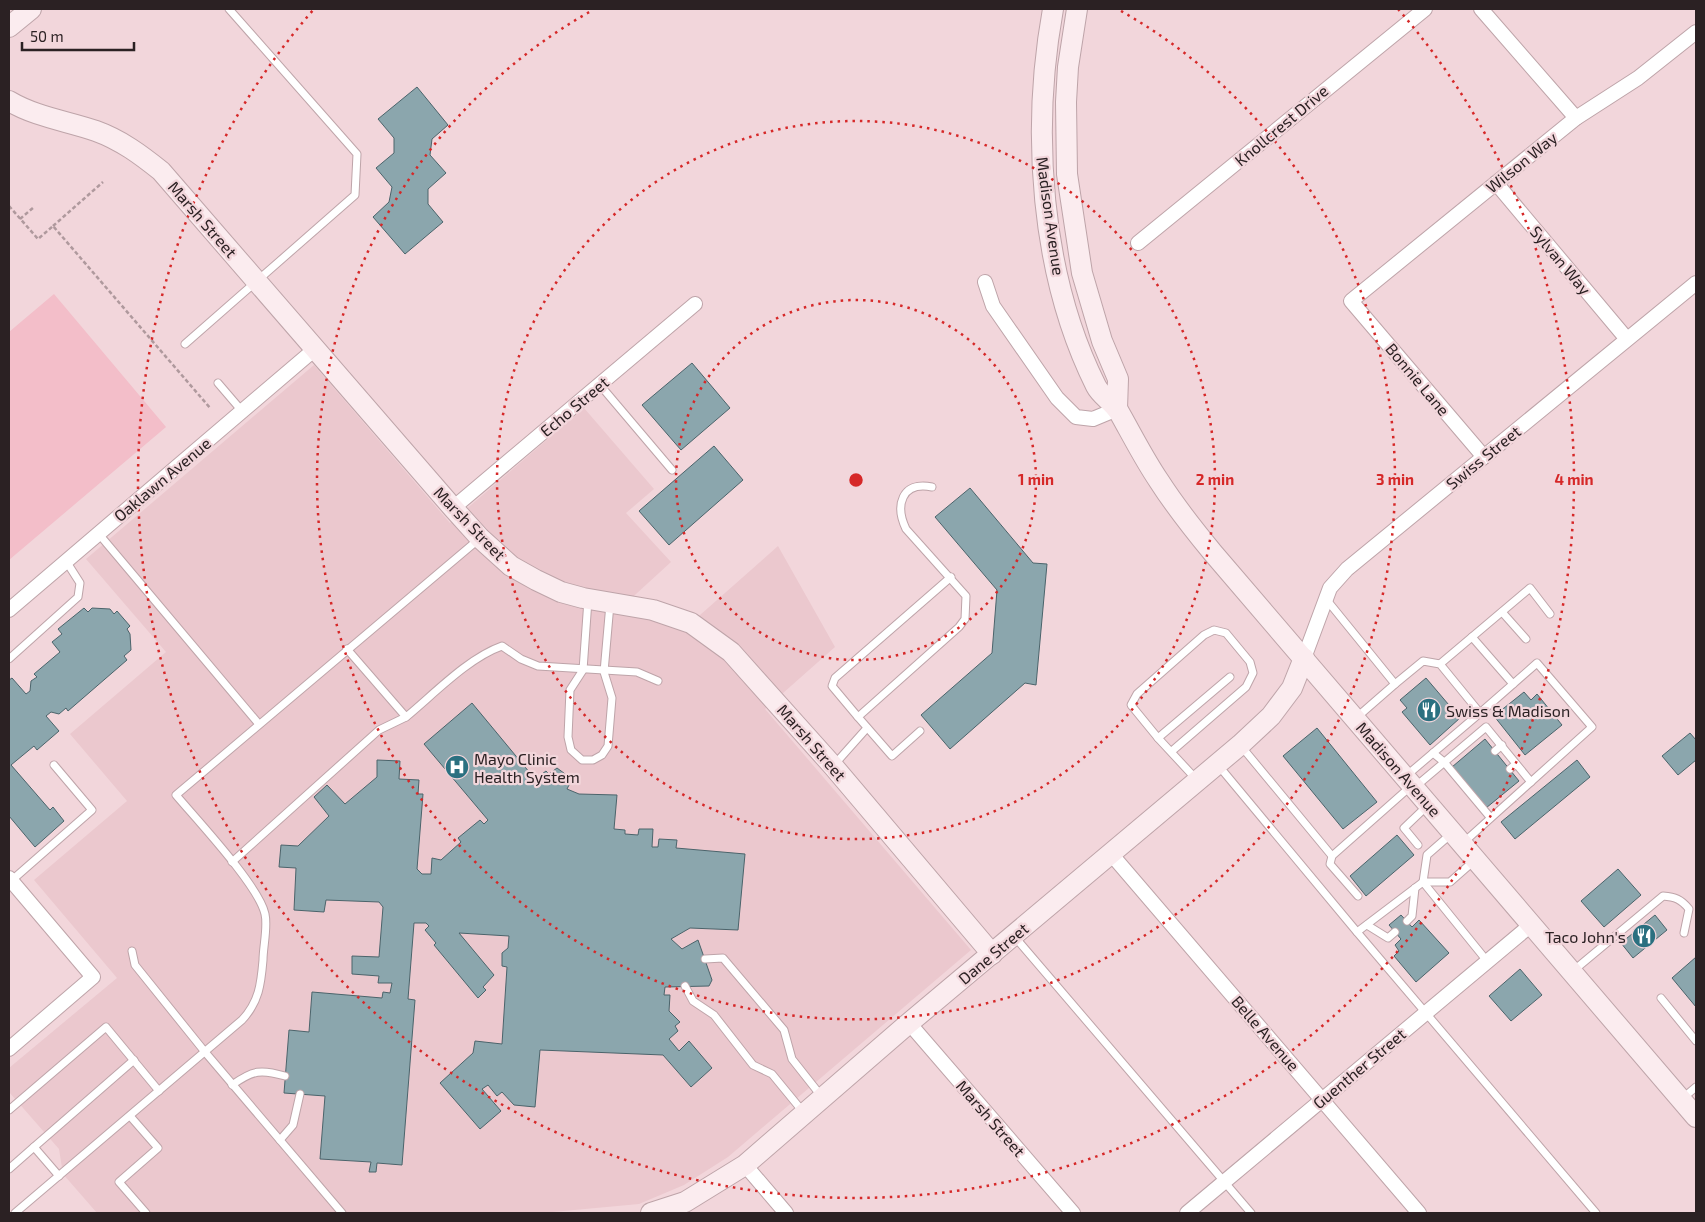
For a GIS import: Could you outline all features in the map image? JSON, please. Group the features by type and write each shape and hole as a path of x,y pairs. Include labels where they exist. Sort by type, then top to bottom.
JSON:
{"street":[{"path":"9,27 31,9"},
{"name":"Madison Avenue","path":"1053,9 1045,65 1042,142 1043,176 1052,246 1069,316 1097,389 1117,409 1159,481 1213,554 1356,718 1572,972 1689,1093 1696,1116"},
{"name":"Madison Avenue","path":"1077,9 1066,102 1067,174 1082,273 1102,341 1118,379 1117,409"},
{"name":"Knollcrest Drive","path":"1138,243 1425,9"},
{"path":"1482,9 1576,118"},
{"name":"Wilson Way","path":"1351,301 1576,118 1638,78 1696,32"},
{"name":"Marsh Street","path":"9,101 37,114 96,131 140,154 161,171 453,508 480,538 511,566 561,592 610,604 653,610 691,623 731,652 833,766 992,954"},
{"name":"Sylvan Way","path":"1496,183 1626,338"},
{"path":"985,282 993,306 1057,398 1076,417 1093,419 1117,409"},
{"name":"Swiss Street","path":"1304,658 1330,588 1347,569 1626,338 1696,283"},
{"name":"Bonnie Lane","path":"1351,301 1484,457"},
{"name":"Echo Street","path":"453,508 695,304"},
{"name":"Oaklawn Avenue","path":"9,610 315,349"},
{"name":"Dane Street","path":"651,1213 686,1202 745,1165 909,1023 1240,746 1271,716 1287,695 1292,688 1304,658"},
{"name":"Belle Avenue","path":"1112,854 1419,1213"},
{"path":"9,1049 93,977 10,880"},
{"name":"Guenther Street","path":"1187,1213 1532,924"},
{"name":"Marsh Street","path":"909,1023 1072,1213"},
{"path":"745,1165 786,1213"}],"lane":[{"path":"185,344 356,194 357,154 229,9"},
{"path":"218,383 242,411"},
{"path":"600,385 672,470"},
{"path":"858,717 960,627 964,619 966,596 951,577 906,529 901,519 902,499 908,490 915,486 932,487"},
{"path":"98,533 258,723"},
{"path":"15,1213 205,1052 250,1012 256,1002 261,984 266,914 232,862 176,795 258,723 480,538"},
{"path":"9,659 78,597 80,583 66,561"},
{"path":"920,731 892,756 832,686 835,678 951,577"},
{"path":"1440,664 1530,588 1550,614"},
{"path":"588,599 582,670 570,690 568,737 572,750 582,760 593,760 602,755 608,746 612,698 604,670 610,604"},
{"path":"1325,599 1396,684"},
{"path":"1502,612 1526,639"},
{"path":"1172,751 1246,687 1250,680 1253,673 1250,662 1226,633 1214,630 1204,636 1137,694 1131,705 1158,738 1198,781"},
{"path":"1472,638 1513,684"},
{"path":"232,862 379,730 406,717 489,650 502,646 522,659 538,666 637,672 658,681"},
{"path":"346,649 406,717"},
{"path":"1356,718 1423,661 1440,664 1480,713"},
{"path":"1411,783 1433,753 1537,663 1592,727 1490,817 1427,855 1423,882 1487,961"},
{"path":"1158,738 1230,677"},
{"path":"1358,896 1330,864 1332,856 1411,783 1444,762 1486,727 1531,782"},
{"path":"833,766 867,728"},
{"path":"1494,751 1502,745"},
{"path":"1240,746 1332,856"},
{"path":"1433,753 1461,780 1490,817"},
{"path":"1510,769 1516,764"},
{"path":"10,880 92,810 54,765"},
{"path":"1217,765 1596,1213"},
{"path":"1418,845 1404,828 1429,804"},
{"path":"1357,932 1423,882 1450,882 1476,859"},
{"path":"1407,921 1412,916 1415,888"},
{"path":"1572,972 1663,896 1678,899 1689,909 1684,933"},
{"path":"1367,924 1388,938 1395,932"},
{"path":"1014,936 1251,1213"},
{"path":"132,951 135,965 232,1085 342,1213"},
{"path":"705,960 724,958 784,1030 792,1060 823,1097"},
{"path":"684,986 693,1001 714,1015 753,1065 772,1074 804,1113"},
{"path":"1660,998 1696,1041"},
{"path":"9,1110 106,1027 160,1091"},
{"path":"9,1168 134,1060"},
{"path":"232,1085 250,1072 270,1071 285,1076"},
{"path":"280,1140 293,1125 300,1094"},
{"path":"130,1116 158,1148 119,1182 146,1213"},
{"path":"34,1147 59,1176"}],"path":[{"path":"9,206 38,239 103,182"},
{"path":"20,219 34,207"},
{"path":"53,226 211,409"}],"shaded area":[{"path":"54,294 166,427 9,560 9,332"},
{"name":"Mayo Clinic Health System","path":"314,365 450,523 584,408 654,489 626,513 671,562 624,605 691,623 778,546 835,647 765,709 971,950 728,1157 684,1185 639,1204 542,1213 97,1213 63,1174 59,1149 9,1092 9,1068 117,978 34,880 127,801 70,734 166,652 86,559"}],"building":[{"path":"417,87 448,125 432,139 430,155 446,173 428,189 428,204 443,222 405,254 373,217 389,202 392,187 376,168 394,153 394,138 378,119"},
{"path":"692,363 730,408 681,450 642,405"},
{"path":"714,446 743,480 669,545 639,511"},
{"path":"970,488 1033,563 1047,564 1036,685 1025,683 950,749 921,715 992,653 997,590 935,517"},
{"path":"84,608 88,612 92,608 110,609 114,614 117,611 130,626 127,629 130,634 131,650 124,656 127,660 68,711 66,708 59,714 51,712 46,716 59,731 37,750 34,746 11,765 50,810 53,807 64,821 35,847 9,816 9,680 12,678 26,694 30,691 31,681 37,677 34,674 60,652 52,642 62,634 58,629"},
{"name":"Swiss & Madison","path":"1426,678 1460,718 1430,745 1402,712 1407,708 1400,700"},
{"path":"1524,692 1531,700 1537,694 1562,725 1525,755 1494,716"},
{"path":"472,703 535,779 546,771 549,774 557,768 572,779 567,789 579,794 617,795 614,829 625,830 625,834 638,835 639,829 653,829 652,847 658,847 659,839 677,840 676,848 745,854 738,930 690,928 671,939 682,949 698,940 712,980 709,986 665,987 664,995 670,995 669,1011 680,1022 675,1026 678,1031 669,1039 679,1051 689,1041 712,1068 691,1087 663,1055 540,1050 535,1107 514,1105 502,1092 497,1096 488,1085 482,1089 501,1111 480,1129 440,1083 473,1053 475,1041 502,1044 507,967 502,966 502,953 508,948 509,936 459,933 494,975 483,987 486,990 478,998 434,945 436,943 425,930 429,926 426,923 414,923 408,999 415,1000 402,1165 377,1163 376,1172 369,1172 371,1162 320,1159 325,1096 284,1093 289,1030 309,1032 312,992 382,998 383,992 390,993 392,983 378,983 379,976 352,974 352,956 379,957 383,907 379,902 326,900 324,912 294,910 296,868 279,867 281,845 298,846 329,816 314,797 327,785 345,804 377,777 377,760 400,761 399,779 419,780 418,794 423,794 417,869 422,874 431,874 432,858 441,860 461,842 458,838 480,820 484,824 488,820 424,744"},
{"path":"1317,728 1377,802 1343,829 1283,756"},
{"path":"1690,733 1696,740 1696,760 1678,775 1662,756"},
{"path":"1485,739 1519,781 1486,808 1452,767"},
{"path":"1577,760 1590,777 1515,839 1501,822"},
{"path":"1397,835 1414,855 1366,896 1350,876"},
{"path":"1618,869 1641,895 1604,927 1581,901"},
{"path":"1401,915 1412,927 1419,920 1449,953 1416,982 1394,956 1399,951 1395,945 1401,939 1389,925"},
{"name":"Taco John's","path":"1655,915 1667,930 1633,958 1621,943"},
{"path":"1696,957 1696,1007 1672,978"},
{"path":"1520,969 1542,995 1511,1021 1489,996"}],"place":[{"name":"Swiss & Madison","path":"1429,710"},
{"name":"Mayo Clinic Health System","path":"457,767"},
{"name":"Taco John's","path":"1644,936"}]}
